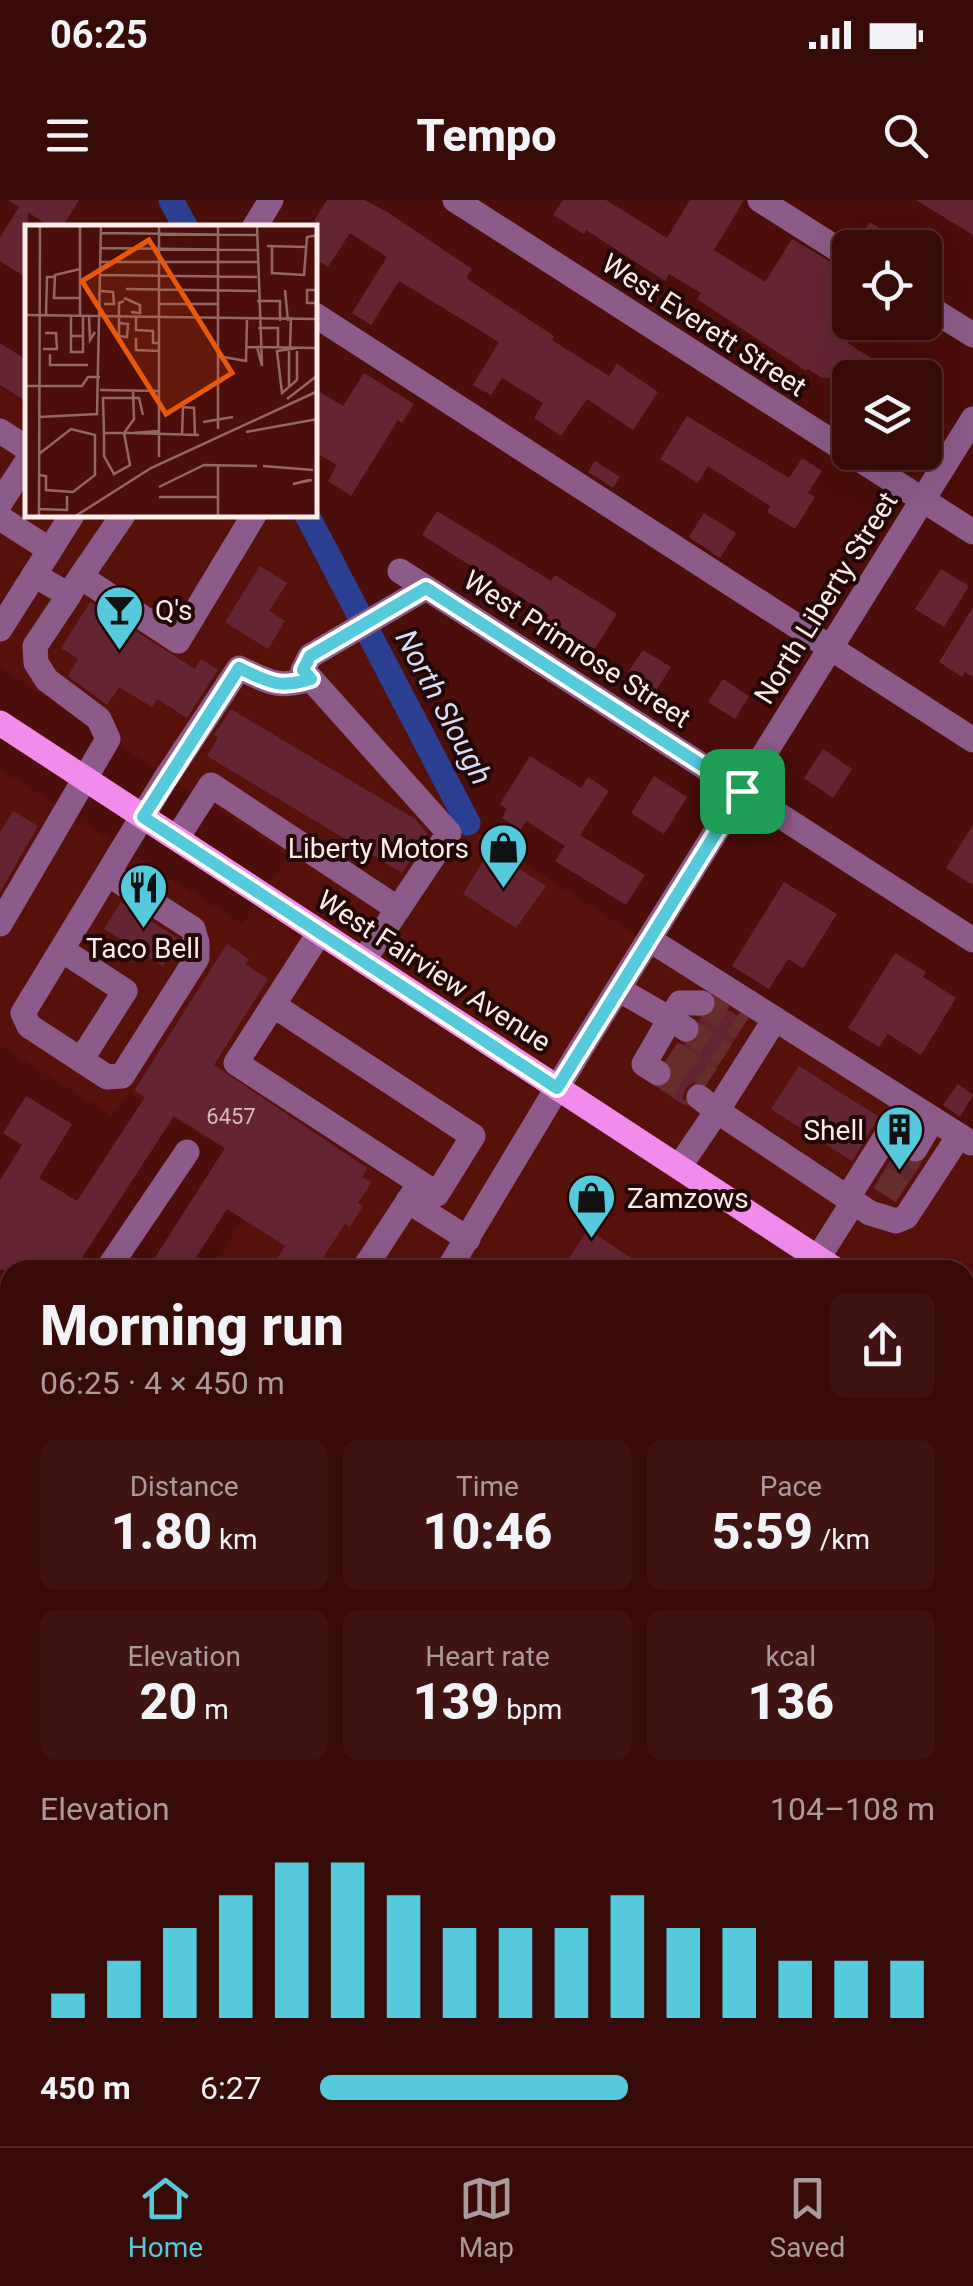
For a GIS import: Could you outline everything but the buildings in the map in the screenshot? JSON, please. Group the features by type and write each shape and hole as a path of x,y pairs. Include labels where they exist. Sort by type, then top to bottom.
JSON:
{"main road":[{"name":"West Fairview Avenue","path":"2,728 177,838 821,1260"}],"street":[{"path":"256,225 271,200"},
{"name":"West Everett Street","path":"455,200 973,532"},
{"path":"760,200 832,246"},
{"path":"942,316 973,335"},
{"path":"318,317 973,740"},
{"name":"North Liberty Street","path":"454,1260 973,418"},
{"path":"0,430 25,447"},
{"path":"0,504 25,465"},
{"path":"0,518 50,550"},
{"path":"35,646 1,627 70,518"},
{"path":"0,924 108,739 99,719 48,680 36,663 35,646 121,518"},
{"path":"34,574 74,586 178,640 252,518"},
{"name":"West Primrose Street","path":"400,571 973,940"},
{"path":"363,960 449,834 303,670 310,656 426,588"},
{"path":"108,874 193,929 198,943 196,958 122,1076 107,1076 81,1060 29,1026 23,1013 62,950 108,874 143,817 239,668 287,686 311,679"},
{"path":"177,838 211,785 398,909"},
{"path":"320,932 236,1062 414,1192 468,1239"},
{"path":"650,940 759,1029 906,1102 966,1140 906,1217 896,1220 714,1094"},
{"path":"62,950 125,991 81,1060"},
{"path":"618,989 678,1024"},
{"path":"661,1057 678,1024 680,1003 702,1003"},
{"path":"273,1005 474,1136 437,1194 414,1192"},
{"path":"679,1167 714,1094 759,1029"},
{"path":"829,1260 865,1202 906,1102"},
{"path":"914,1149 933,1120"},
{"path":"114,1260 187,1152"},
{"path":"370,1260 414,1192"}],"shaded area":[{"path":"0,387 25,403 25,518 304,518 467,825 973,1157 973,1260 218,1260 269,1176 129,1092 112,1116 0,1045 0,769 242,924 288,856 0,667"}],"waterway":[{"name":"North Slough","path":"171,200 184,225"},
{"name":"North Slough","path":"309,518 468,823"}],"tunnel":[{"path":"702,1003 742,1028"},
{"path":"686,1029 725,1055"},
{"path":"671,1053 710,1079"},
{"path":"658,1073 699,1097"},
{"path":"885,1195 915,1149"}],"place":[{"name":"Q's","path":"120,652"},
{"name":"Liberty Motors","path":"504,890"},
{"name":"Taco Bell","path":"143,930"},
{"name":"Shell","path":"899,1172"},
{"name":"Zamzows","path":"592,1240"}],"route":[{"path":"426,588 742,791 557,1088 143,817 239,668 287,686 311,679 303,670 310,656 426,588"}]}
